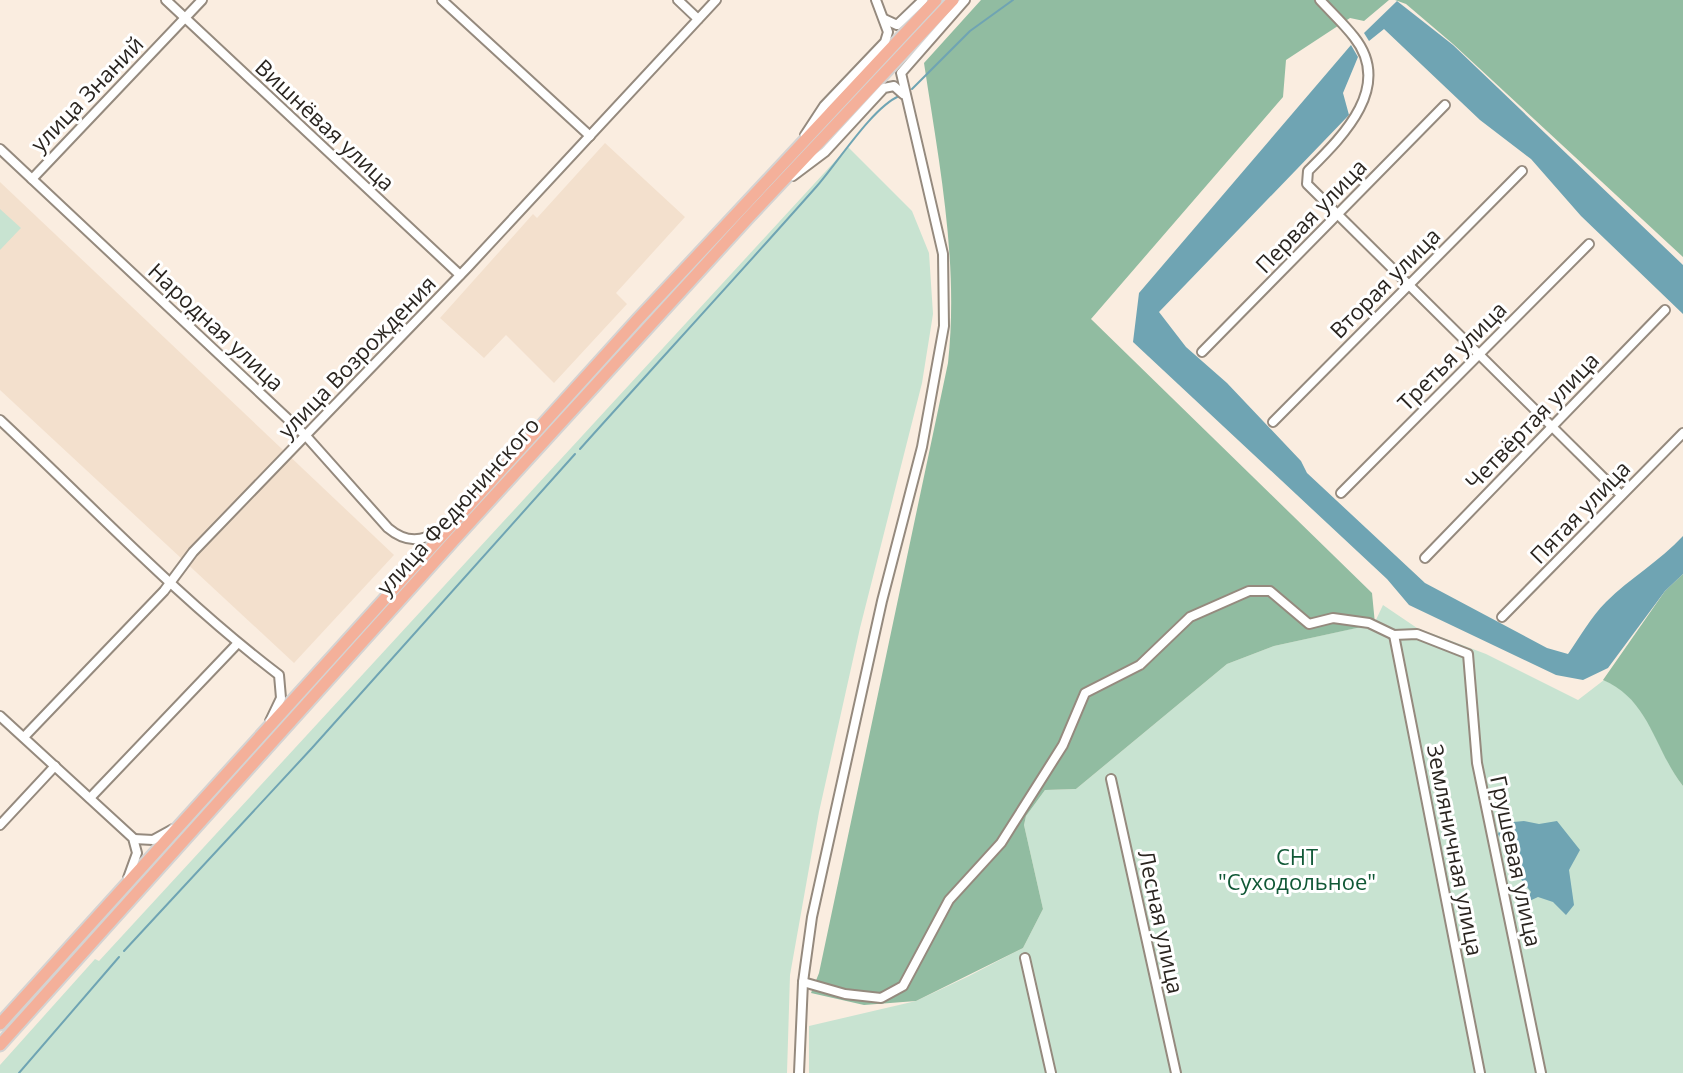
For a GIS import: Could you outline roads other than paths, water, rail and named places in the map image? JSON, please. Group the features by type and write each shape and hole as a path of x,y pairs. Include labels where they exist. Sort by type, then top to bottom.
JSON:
{"highway":[{"name":"улица Федюнинского","path":"0,1024 445,530 936,0"},
{"name":"улица Федюнинского","path":"0,1045 773,192 953,0"}],"street":[{"name":"Вишнёвая улица","path":"166,0 460,275"},
{"name":"улица Знаний","path":"32,179 202,0"},
{"path":"442,0 590,136"},
{"path":"678,0 698,19"},
{"name":"улица Возрождения","path":"24,737 170,582 176,570 460,275 716,0"},
{"path":"792,153 824,106 883,45 888,32 876,0"},
{"path":"883,18 897,25 923,0"},
{"path":"799,1073 803,982 812,917 882,601 913,486 944,326 943,254 901,78 903,69 965,0"},
{"path":"1320,0 1356,38 1368,70 1362,108 1353,124 1306,177 1310,189 1621,495"},
{"path":"773,192 825,152 884,88 897,87 905,97"},
{"name":"Первая улица","path":"1202,352 1445,105"},
{"name":"Народная улица","path":"0,149 306,436 400,538 423,540 445,530"},
{"name":"Вторая улица","path":"1273,422 1522,171"},
{"name":"Третья улица","path":"1341,493 1589,244"},
{"name":"Четвёртая улица","path":"1425,558 1550,425 1665,310"},
{"path":"0,420 237,644 279,675 279,705 263,732"},
{"name":"Пятая улица","path":"1502,617 1683,433"},
{"path":"803,982 845,994 881,998 903,986 949,900 1001,843 1063,745 1085,693 1140,665 1190,617 1249,591 1270,591 1309,624 1333,618 1369,623 1394,635"},
{"name":"Грушевая улица","path":"1394,635 1417,634 1468,654 1477,763 1541,1073"},
{"name":"Земляничная улица","path":"1394,635 1480,1073"},
{"path":"90,798 237,644"},
{"path":"0,716 133,838 137,856 124,886"},
{"path":"0,825 55,766"},
{"name":"Лесная улица","path":"1111,779 1176,1073"},
{"path":"133,838 153,840 179,826"},
{"path":"1025,958 1051,1073"}],"water":[{"path":"1397,1 1453,45 1683,265 1683,314 1581,216 1531,159 1480,120 1384,29 1369,41 1364,33"},
{"path":"1351,45 1358,57 1343,93 1349,115 1159,312 1186,347 1227,383 1301,461 1307,473 1425,583 1547,648 1568,654 1606,602 1683,536 1683,574 1665,591 1608,668 1583,680 1556,675 1409,605 1387,579 1133,342 1139,293"},
{"path":"1524,821 1539,824 1557,821 1580,850 1569,870 1574,905 1566,915 1553,902 1538,897 1525,903 1531,892 1520,878 1498,834 1503,823"}],"waterway":[{"path":"912,89 970,31 1013,0"},
{"path":"580,449 817,186 867,123 899,96"},
{"path":"124,951 312,748 575,454"},
{"path":"19,1073 119,957"}],"park label":[{"name":"СНТ \"Суходольное\"","path":"1297,870"}]}
